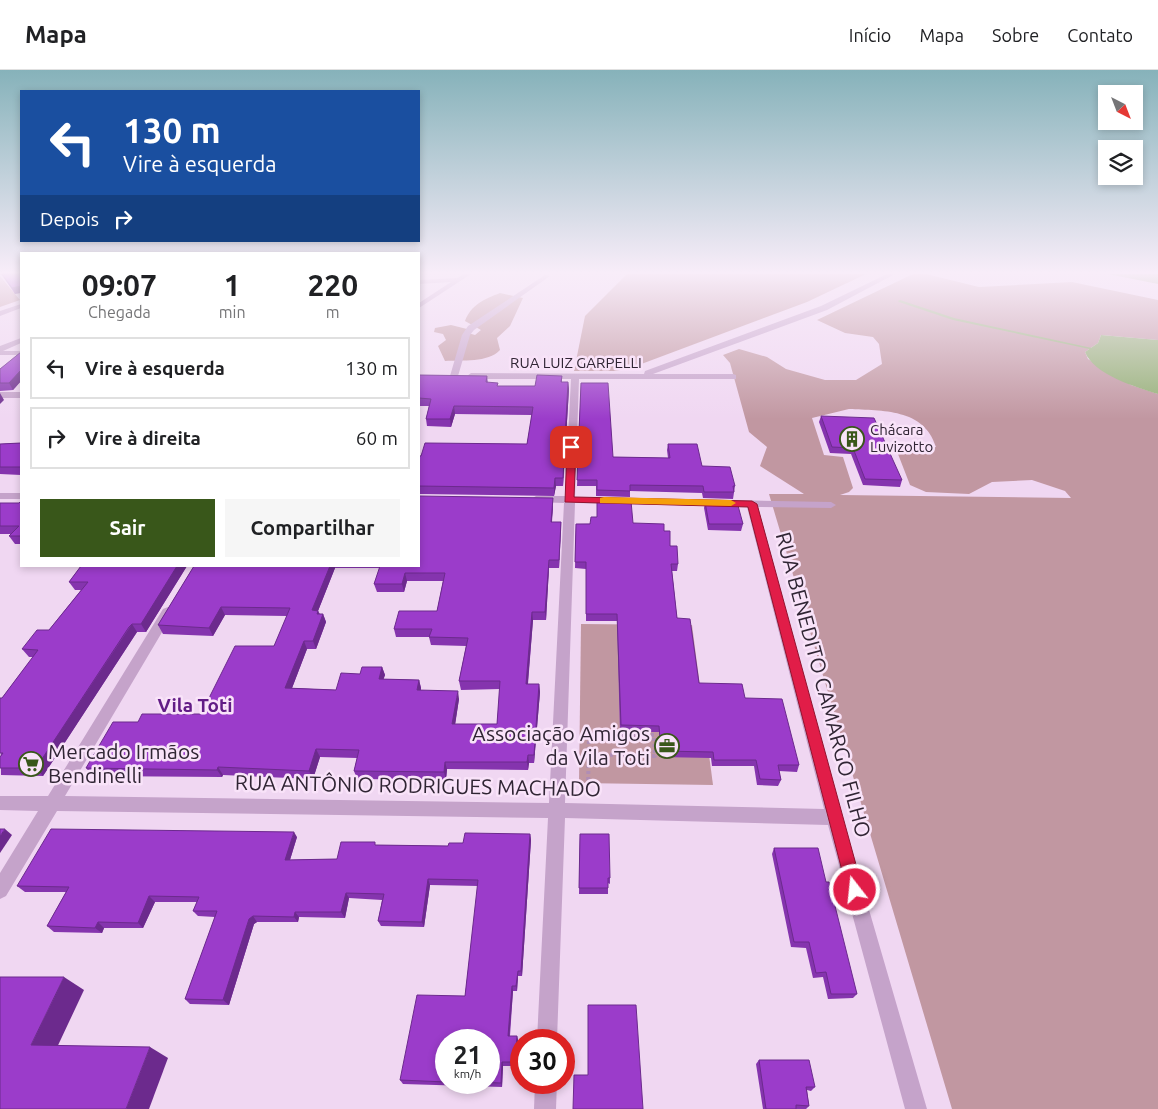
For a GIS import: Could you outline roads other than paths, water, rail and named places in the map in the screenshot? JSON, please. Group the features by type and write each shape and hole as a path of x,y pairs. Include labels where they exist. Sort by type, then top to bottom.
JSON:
{"street":[{"name":"RUA LUIZ GARPELLI","path":"480,322 466,335 450,376 732,377"},
{"path":"639,377 785,322"},
{"path":"0,349 20,340"},
{"path":"0,353 20,353"},
{"path":"547,1029 575,376"},
{"path":"0,395 20,395"},
{"path":"0,496 20,496"},
{"path":"525,499 831,505"},
{"name":"RUA BENEDITO CAMARGO FILHO","path":"752,504 834,817 916,1109"},
{"path":"0,890 175,600"},
{"name":"RUA ANTÔNIO RODRIGUES MACHADO","path":"0,803 588,811 834,817"},
{"path":"545,1109 546,1094"}],"waterway":[{"path":"969,322 1099,350"}],"place":[{"name":"Chácara Luvizotto","path":"852,439"},
{"name":"Associação Amigos da Vila Toti","path":"667,746"},
{"name":"Mercado Irmãos Bendinelli","path":"31,764"}],"district":[{"name":"Vila Toti","path":"195,705"}]}
